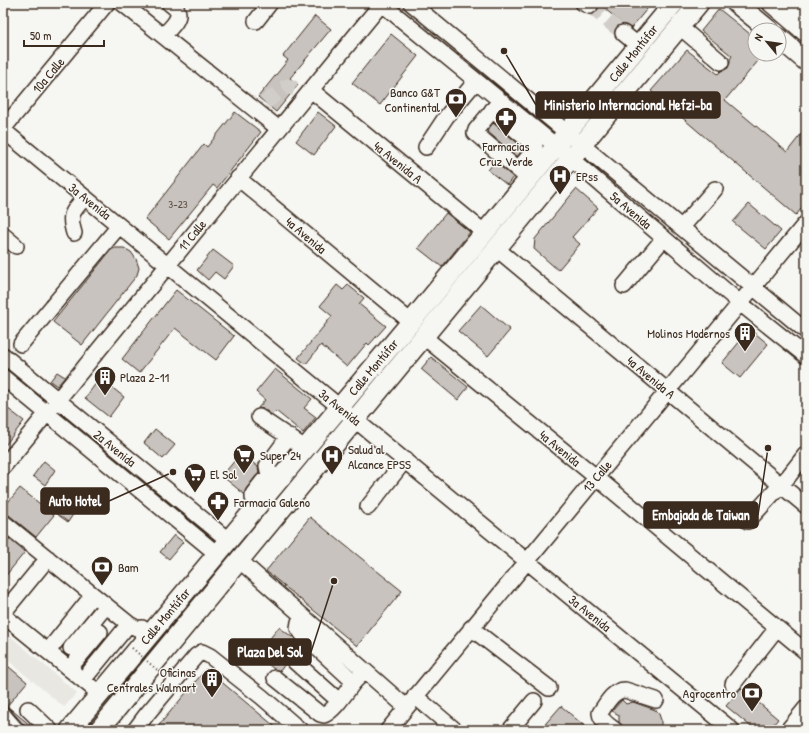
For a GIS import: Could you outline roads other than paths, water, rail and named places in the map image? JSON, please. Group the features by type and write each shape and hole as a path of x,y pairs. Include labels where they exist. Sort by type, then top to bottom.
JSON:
{"main road":[{"name":"Calle Montúfar","path":"70,730 485,233 524,174 562,139 674,3"},
{"name":"Calle Montúfar","path":"99,730 700,3"},
{"path":"736,3 759,22"},
{"path":"772,3 806,32"},
{"path":"787,45 806,61"}],"street":[{"name":"10a Calle","path":"3,129 108,3"},
{"path":"122,3 163,36 261,108 279,129"},
{"path":"163,36 178,16 178,11 169,3"},
{"path":"256,21 270,3"},
{"name":"5a Avenida","path":"382,3 476,80 496,105 562,139 583,144 806,331"},
{"name":"11 Calle","path":"3,467 279,129 304,92 382,3"},
{"name":"5a Avenida","path":"411,3 562,139 571,159 740,303 806,356"},
{"path":"748,3 806,51"},
{"path":"790,18 805,3"},
{"path":"680,27 721,62"},
{"path":"623,33 639,46"},
{"path":"426,147 446,117 476,80"},
{"name":"4a Avenida A","path":"304,92 485,233"},
{"path":"496,105 535,146 524,174 475,133 496,105"},
{"name":"3a Avenida","path":"3,129 732,730"},
{"name":"4a Avenida","path":"238,178 411,322"},
{"path":"682,227 715,189"},
{"path":"74,233 70,220 73,213 85,197"},
{"name":"13 Calle","path":"388,730 806,223"},
{"path":"21,344 120,226"},
{"path":"3,235 16,246"},
{"path":"624,286 664,238"},
{"name":"4a Avenida A","path":"497,249 806,506"},
{"name":"4a Avenida","path":"424,337 596,477 806,652"},
{"name":"2a Avenida","path":"3,355 57,400 223,547"},
{"name":"2a Avenida","path":"3,377 47,413 223,547"},
{"path":"258,417 289,436 305,448"},
{"path":"277,482 268,471 267,466 289,436"},
{"path":"748,522 806,454"},
{"path":"368,507 405,460"},
{"path":"3,522 106,606 135,626 83,680"},
{"path":"48,558 3,614 100,694"},
{"path":"240,560 366,672 455,730"},
{"path":"48,651 94,595"},
{"path":"71,648 106,606"},
{"path":"304,617 299,622 298,628 303,635 354,682"},
{"path":"471,628 549,688"},
{"path":"733,684 777,628"},
{"path":"69,669 100,632"},
{"path":"136,730 147,714 196,656 202,652 216,661 300,730"},
{"path":"294,660 339,701"},
{"path":"274,678 320,714 324,715 327,714 339,701 354,682 366,672"},
{"path":"614,730 603,721 600,717 600,713 620,690 625,690 656,700"},
{"path":"510,730 534,701"},
{"path":"28,709 50,730"},
{"path":"788,730 805,711"},
{"path":"3,715 16,730"}],"tunnel":[{"path":"590,6 623,33"},
{"path":"265,103 288,86 295,89"}],"place":[{"name":"Ministerio Internacional Hefzi-ba","path":"504,51"},
{"name":"Banco G&T Continental","path":"456,118"},
{"name":"Farmacias Cruz Verde","path":"506,138"},
{"name":"EPss","path":"560,196"},
{"name":"Molinos Modernos","path":"745,352"},
{"name":"Plaza 2-11","path":"105,396"},
{"name":"Embajada de Taiwan","path":"768,448"},
{"name":"Auto Hotel","path":"173,472"},
{"name":"Super 24","path":"244,474"},
{"name":"Salud al Alcance EPSS","path":"332,476"},
{"name":"El Sol","path":"195,494"},
{"name":"Farmacia Galeno","path":"218,522"},
{"name":"Plaza Del Sol","path":"334,581"},
{"name":"Bam","path":"102,586"},
{"name":"Oficinas Centrales Walmart","path":"212,698"},
{"name":"Agrocentro","path":"752,712"}]}
